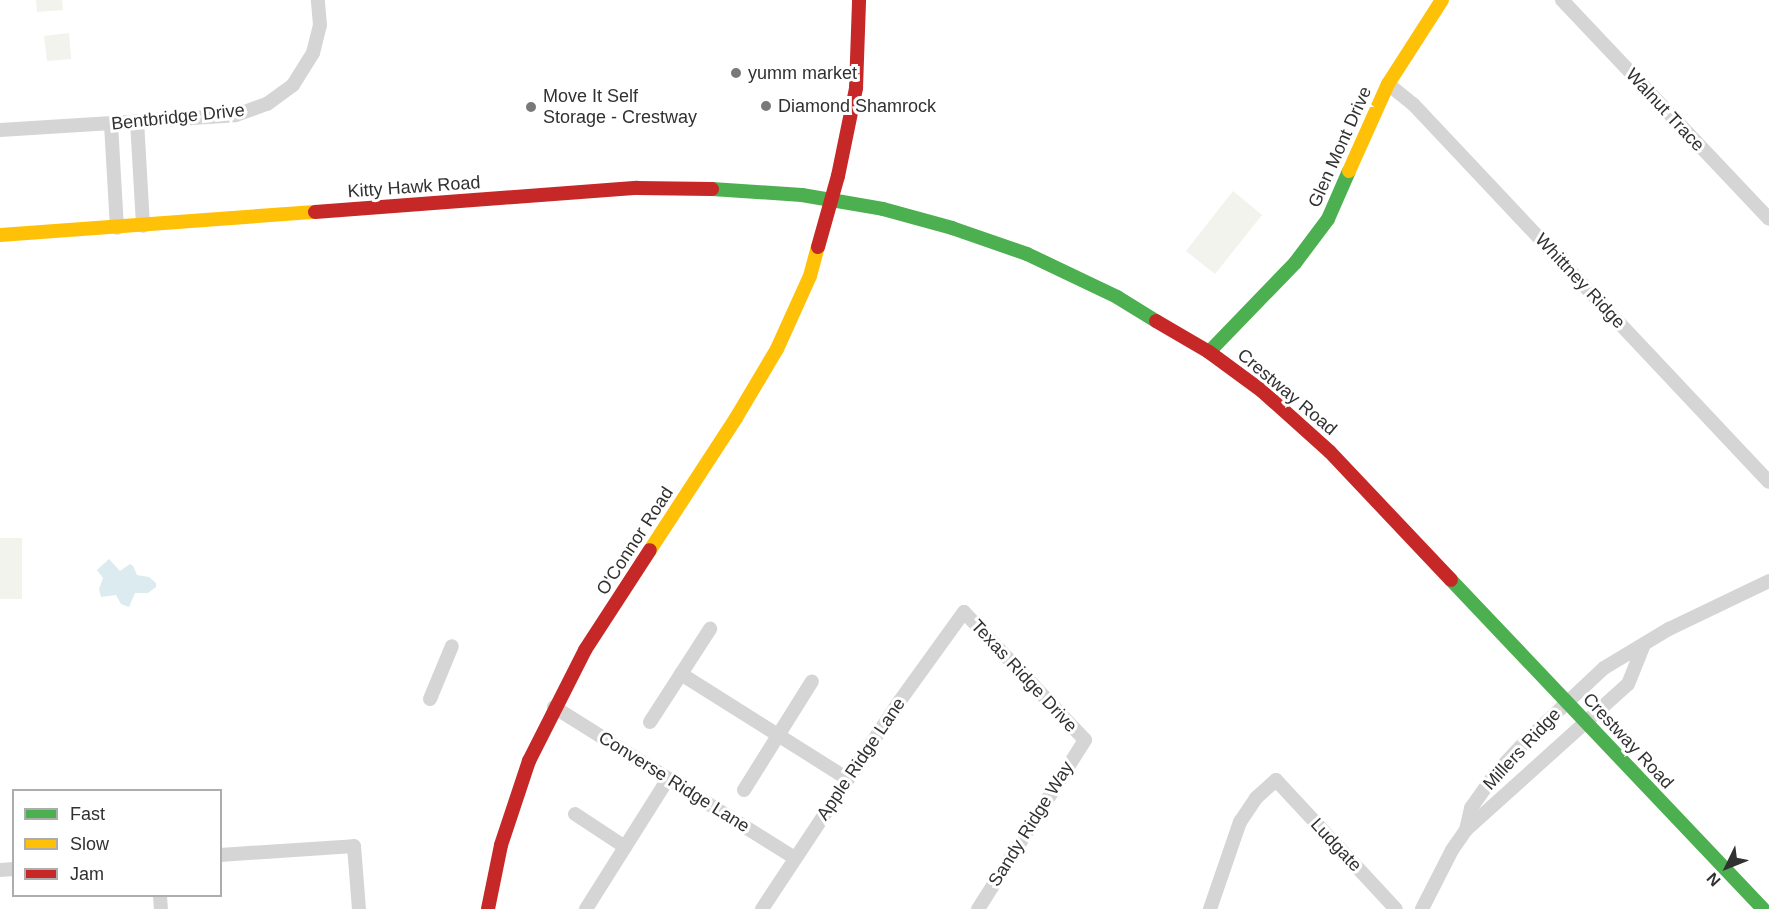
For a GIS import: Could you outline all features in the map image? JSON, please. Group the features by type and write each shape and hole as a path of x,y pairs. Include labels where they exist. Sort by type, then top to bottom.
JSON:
{"main road":[{"path":"831,201 856,88 860,0"},
{"name":"Glen Mont Drive","path":"1209,352 1249,308 1295,263 1328,219 1388,84 1442,0"},
{"name":"Kitty Hawk Road","path":"0,234 117,228 637,188 743,189 831,201"},
{"name":"Crestway Road","path":"831,201 906,215 1027,254 1117,297 1209,352 1262,391 1330,452 1763,909"},
{"name":"O'Connor Road","path":"488,909 505,835 529,761 554,707 585,650 736,418 777,349 810,276 831,201"}],"street":[{"name":"Bentbridge Drive","path":"0,130 236,114 267,104 293,85 313,53 320,25 318,0"},
{"name":"Walnut Trace","path":"1562,0 1769,219"},
{"name":"Whittney Ridge","path":"1388,84 1413,104 1769,483"},
{"path":"137,121 143,226"},
{"path":"111,124 117,228"},
{"name":"Millers Ridge","path":"1466,830 1471,808 1516,750 1604,668 1643,647 1669,629 1767,585"},
{"name":"Texas Ridge Drive","path":"964,612 1085,740"},
{"name":"Apple Ridge Lane","path":"762,909 848,779 964,612"},
{"path":"650,722 710,629"},
{"path":"430,699 452,646"},
{"name":"Millers Ridge","path":"1422,909 1452,850 1466,830 1628,684 1643,647"},
{"path":"681,674 848,779"},
{"path":"744,790 812,681"},
{"name":"Converse Ridge Lane","path":"554,707 795,858"},
{"name":"Sandy Ridge Way","path":"978,909 1085,740"},
{"path":"1516,750 1535,770"},
{"path":"586,909 668,779"},
{"name":"Ludgate","path":"1210,909 1240,822 1256,798 1276,780 1396,909"},
{"path":"575,814 625,847"},
{"path":"222,855 354,846 359,909"}],"shaded area":[{"path":"36,0 62,0 63,10 37,12"},
{"path":"69,33 71,59 47,61 44,36"},
{"path":"1233,191 1262,215 1215,274 1186,251"},
{"path":"0,538 22,538 22,599 0,599"},
{"path":"109,559 120,571 130,564 137,575 149,577 156,583 156,587 148,593 135,593 129,607 121,604 116,595 101,597 99,589 103,578 97,570"}],"traffic: fast":[{"path":"1209,352 1295,263 1328,219 1349,171"},
{"path":"712,189 802,195 883,209 952,228 1027,254 1117,297 1156,321"},
{"path":"1451,580 1763,909"}],"traffic: slow":[{"path":"1349,171 1388,84 1442,0"},
{"path":"0,235 315,212"},
{"path":"650,550 736,418 777,349 810,276 818,247"}],"traffic: jam":[{"path":"818,247 838,176 856,88 859,0"},
{"path":"315,212 637,188 712,189"},
{"path":"1156,321 1209,352 1262,391 1330,452 1451,580"},
{"path":"488,909 501,845 529,761 585,650 650,550"}],"place":[{"name":"yumm market","path":"736,73"},
{"name":"Diamond Shamrock","path":"766,106"},
{"name":"Move It Self Storage - Crestway","path":"531,107"}]}
